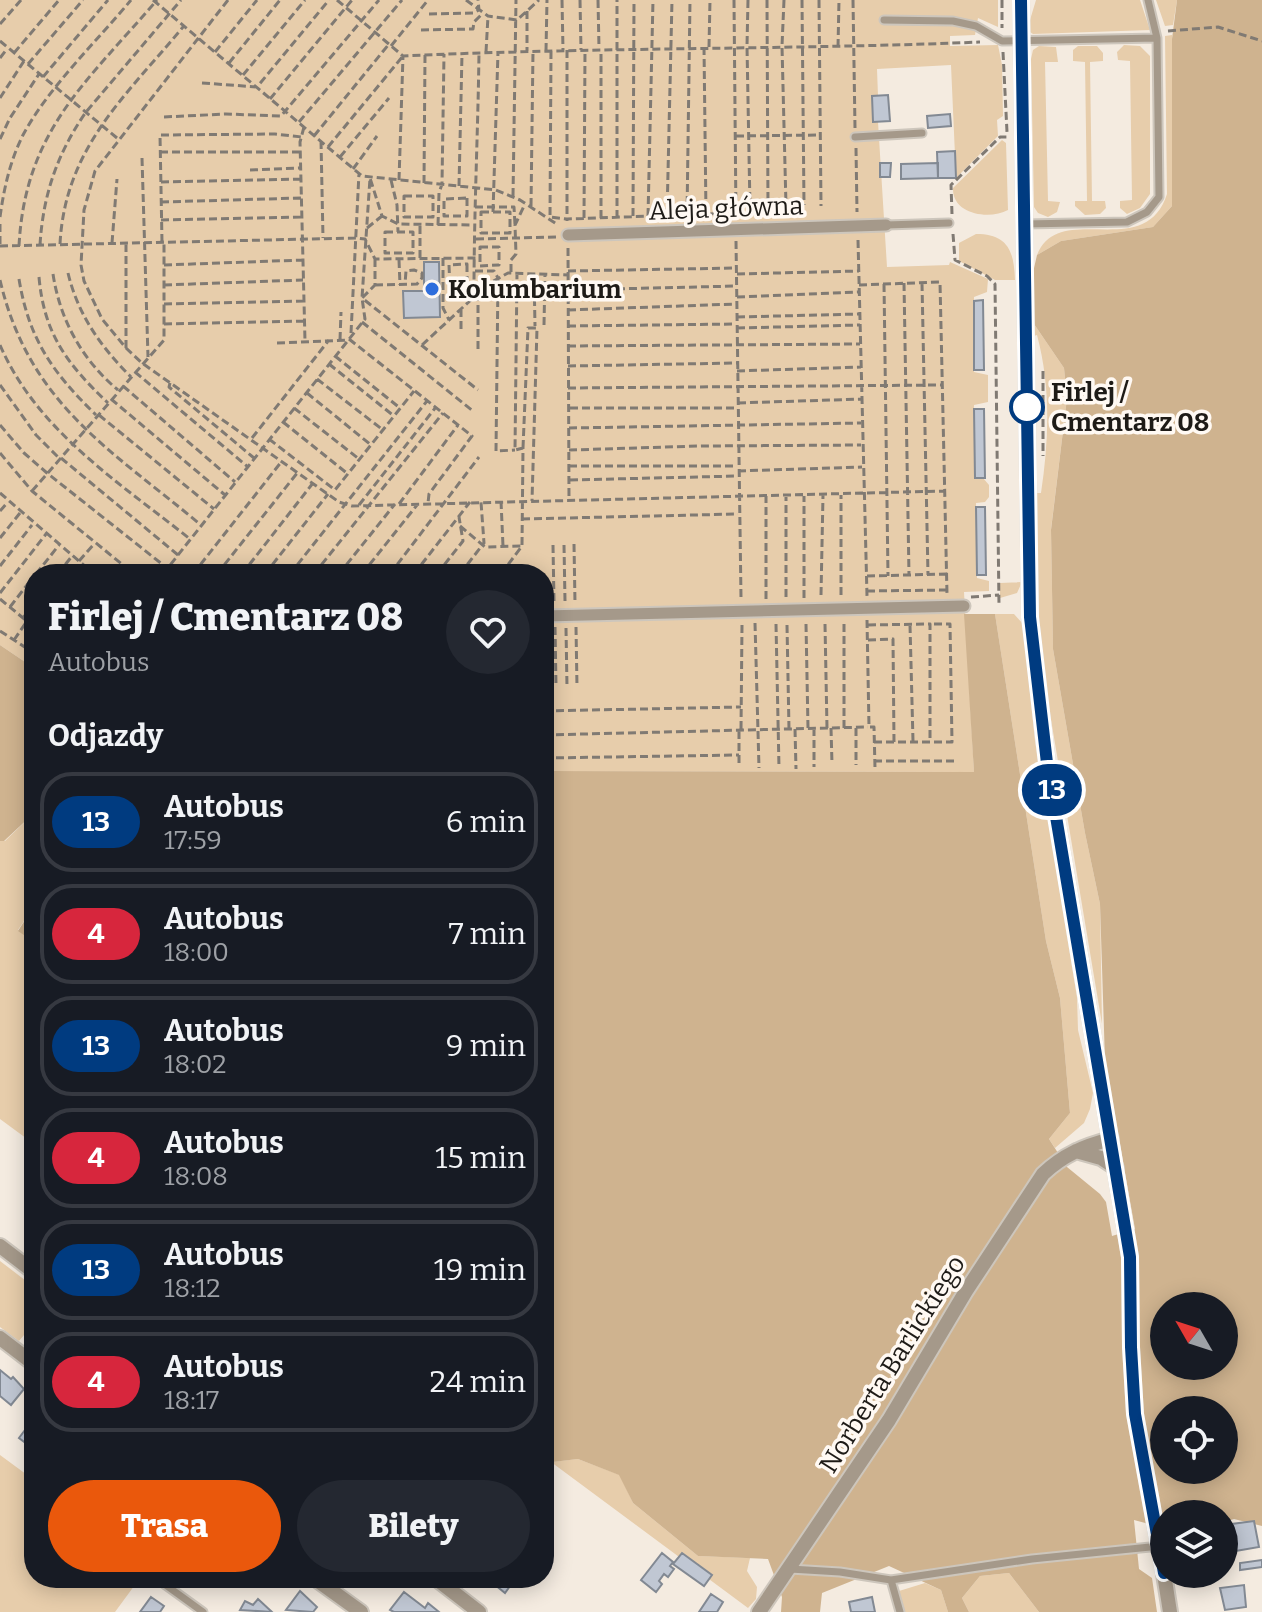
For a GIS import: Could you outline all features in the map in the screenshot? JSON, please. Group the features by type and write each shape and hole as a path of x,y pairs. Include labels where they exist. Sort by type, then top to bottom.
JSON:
{"street":[{"path":"1023,2 1021,41 1030,617 1047,763 1130,1257 1135,1414 1151,1500"},
{"name":"Aleja główna","path":"568,235 886,225"},
{"path":"554,616 964,606"},
{"name":"Norberta Barlickiego","path":"759,1612 889,1420 1021,1203 1056,1161 1111,1139"},
{"path":"1075,1151 1101,1158 1116,1168"},
{"path":"0,1246 24,1264"},
{"path":"0,1338 24,1356"},
{"path":"328,1588 361,1612"},
{"path":"448,1588 479,1612"},
{"path":"1166,1588 1170,1612"}],"lane":[{"path":"1025,224 1127,222 1154,205 1159,197 1156,35 1148,0"},
{"path":"884,20 953,21 976,26 1002,41 1156,35"},
{"path":"855,137 922,133"},
{"path":"886,225 949,223"},
{"path":"786,1569 840,1572 891,1580 1032,1559 1150,1547"},
{"path":"891,1580 900,1612"},
{"path":"170,1588 203,1612"}],"path":[{"path":"0,24 21,0"},
{"path":"14,53 59,0"},
{"path":"0,98 26,63 83,0"},
{"path":"0,139 10,118 41,75 108,0"},
{"path":"0,217 12,161 38,110 131,0"},
{"path":"40,245 45,198 66,142 86,112 181,0"},
{"path":"228,0 95,171 84,210 81,244 84,281 102,319 142,363 328,494 345,505 359,506 944,491"},
{"path":"215,52 257,0"},
{"path":"229,63 280,0"},
{"path":"243,75 305,0"},
{"path":"257,87 329,0"},
{"path":"337,0 403,56 1002,41"},
{"path":"270,99 352,0"},
{"path":"164,117 226,114 281,116 379,0"},
{"path":"299,122 402,0"},
{"path":"314,136 428,0"},
{"path":"466,0 488,16 517,20 539,0"},
{"path":"421,30 473,29 481,11 478,0"},
{"path":"513,197 516,0"},
{"path":"547,0 550,217"},
{"path":"562,0 568,235 569,500"},
{"path":"580,0 584,218"},
{"path":"598,0 601,218"},
{"path":"617,0 617,218"},
{"path":"633,217 634,0"},
{"path":"648,217 653,0"},
{"path":"667,216 672,0"},
{"path":"687,216 690,0"},
{"path":"706,215 710,0"},
{"path":"734,0 738,497 742,611 739,767"},
{"path":"748,0 750,208"},
{"path":"767,0 768,208"},
{"path":"784,0 782,46 786,206"},
{"path":"802,0 804,205"},
{"path":"819,0 821,206"},
{"path":"838,47 839,0"},
{"path":"853,0 869,727"},
{"path":"1002,0 1006,120"},
{"path":"19,246 23,201 36,158 57,117 155,1 284,113 359,173 370,178 496,190 550,217 568,235"},
{"path":"429,14 481,11"},
{"path":"527,11 531,206"},
{"path":"486,52 488,16"},
{"path":"60,244 70,181 89,143 184,26"},
{"path":"1156,35 1218,27 1262,41"},
{"path":"0,41 118,139"},
{"path":"0,58 8,48"},
{"path":"478,349 474,206 478,188 479,52"},
{"path":"493,212 498,52"},
{"path":"459,186 462,53"},
{"path":"438,225 442,184 444,54"},
{"path":"424,183 425,55"},
{"path":"328,147 403,56"},
{"path":"399,180 403,56"},
{"path":"202,83 257,87"},
{"path":"340,157 389,98"},
{"path":"304,127 301,198 305,341"},
{"path":"32,491 164,340 160,135 275,134 302,137"},
{"path":"736,136 820,135"},
{"path":"353,169 377,136"},
{"path":"999,606 995,284 987,276 955,260 951,185 1000,137 1007,137"},
{"path":"321,141 323,238"},
{"path":"160,152 301,152"},
{"path":"142,158 148,357"},
{"path":"250,170 301,168"},
{"path":"350,338 359,173"},
{"path":"370,178 382,216 398,224 481,222"},
{"path":"171,564 365,319 362,298 370,178"},
{"path":"112,243 117,179"},
{"path":"161,182 301,179"},
{"path":"390,179 397,205 398,232"},
{"path":"404,196 433,196 433,217 415,217 404,217 404,196"},
{"path":"161,202 301,198"},
{"path":"467,198 467,205 467,216 444,216 444,199 467,198"},
{"path":"515,225 525,203"},
{"path":"397,205 404,205"},
{"path":"467,205 514,207 516,254 511,260 511,272"},
{"path":"481,212 510,212 510,233 481,233 481,222 481,212"},
{"path":"550,217 617,218 736,213"},
{"path":"366,229 382,216"},
{"path":"454,216 454,225"},
{"path":"161,220 302,217"},
{"path":"415,217 420,259"},
{"path":"0,224 0,246 365,239"},
{"path":"375,259 398,257 413,253 413,232 385,232 385,253 398,257 480,258"},
{"path":"474,239 568,235"},
{"path":"365,239 375,259 375,285"},
{"path":"126,243 126,348"},
{"path":"474,271 494,268 499,265 499,247 480,247 480,266 494,268"},
{"path":"398,257 402,284"},
{"path":"443,258 443,308 449,320"},
{"path":"459,258 459,264"},
{"path":"164,265 303,260"},
{"path":"467,264 467,277 467,290 450,290 449,265 467,264"},
{"path":"494,268 498,278 496,451 523,448"},
{"path":"422,345 478,293 511,272 534,274 737,268"},
{"path":"362,298 375,285 417,284 422,273 406,271 402,284"},
{"path":"737,274 859,271"},
{"path":"68,273 76,300 98,340 131,377"},
{"path":"515,450 517,273"},
{"path":"544,325 545,273"},
{"path":"53,274 58,301 74,339 90,362 119,391"},
{"path":"532,501 537,328 534,274"},
{"path":"39,277 41,298 53,339 66,358 110,401 225,495"},
{"path":"467,277 474,277"},
{"path":"19,279 29,324 38,345 64,383 98,415 214,509"},
{"path":"0,280 24,351 51,393 85,429 201,525"},
{"path":"164,285 303,280"},
{"path":"859,285 940,282 947,597"},
{"path":"904,283 909,575"},
{"path":"922,283 928,575"},
{"path":"884,284 888,576"},
{"path":"568,290 737,286"},
{"path":"737,297 859,292"},
{"path":"362,298 478,390"},
{"path":"164,304 304,301"},
{"path":"568,310 737,304"},
{"path":"461,309 461,333"},
{"path":"340,340 341,312"},
{"path":"737,317 860,314"},
{"path":"164,324 304,321"},
{"path":"362,322 473,411"},
{"path":"568,326 860,325"},
{"path":"508,564 522,546 528,328 535,328"},
{"path":"277,343 350,338"},
{"path":"350,338 472,436 429,494 428,503"},
{"path":"251,438 329,340"},
{"path":"568,346 860,344"},
{"path":"0,345 35,405 72,444 190,539"},
{"path":"335,356 400,408"},
{"path":"568,366 737,363"},
{"path":"329,364 394,416"},
{"path":"737,371 861,367"},
{"path":"135,372 248,467"},
{"path":"317,379 383,430"},
{"path":"170,383 169,387 254,458"},
{"path":"0,385 36,435 178,555"},
{"path":"568,388 942,385"},
{"path":"123,386 235,482"},
{"path":"269,439 335,490 414,391"},
{"path":"307,393 371,445"},
{"path":"569,408 738,406 862,399"},
{"path":"298,564 427,401"},
{"path":"359,506 436,407"},
{"path":"294,408 359,459"},
{"path":"322,564 443,413"},
{"path":"283,422 348,474"},
{"path":"569,428 862,423"},
{"path":"0,425 24,453 47,473 161,564"},
{"path":"347,564 458,425"},
{"path":"569,450 863,445"},
{"path":"0,453 32,491 122,564"},
{"path":"398,564 479,457"},
{"path":"201,564 283,460"},
{"path":"569,466 738,471"},
{"path":"569,480 863,467"},
{"path":"225,564 298,472"},
{"path":"250,564 313,483"},
{"path":"0,493 82,564"},
{"path":"273,564 328,494"},
{"path":"823,495 823,610 832,764"},
{"path":"841,495 844,728"},
{"path":"759,768 766,611 766,496"},
{"path":"804,496 808,728"},
{"path":"0,511 8,501"},
{"path":"501,501 503,546"},
{"path":"422,564 470,502"},
{"path":"468,564 482,545 481,502"},
{"path":"370,564 418,504"},
{"path":"0,538 20,513"},
{"path":"522,519 740,514"},
{"path":"445,564 463,541 459,517"},
{"path":"0,566 33,524"},
{"path":"460,526 482,545 522,546"},
{"path":"0,593 46,534"},
{"path":"79,561 95,542"},
{"path":"44,564 59,545"},
{"path":"66,564 72,556"},
{"path":"866,576 947,574"},
{"path":"10,607 24,589"},
{"path":"867,591 947,590"},
{"path":"0,599 24,619"},
{"path":"766,611 779,768"},
{"path":"14,640 24,622"},
{"path":"930,624 930,742"},
{"path":"868,625 950,624 952,742 874,742"},
{"path":"910,625 913,742"},
{"path":"0,631 24,646"},
{"path":"868,640 893,639 894,742"},
{"path":"554,711 741,707"},
{"path":"554,735 874,727 875,768"},
{"path":"814,728 814,767"},
{"path":"856,728 856,765"},
{"path":"795,729 796,769"},
{"path":"554,758 739,755"},
{"path":"874,761 957,761"}],"shaded area":[{"path":"0,0 998,0 998,27 978,18 975,35 950,36 950,46 998,45 1002,65 1003,116 997,120 998,136 956,178 951,65 877,69 878,96 872,97 873,121 878,122 887,267 949,265 950,262 988,279 987,292 974,297 974,372 988,375 988,402 974,405 975,477 983,478 989,485 989,497 985,502 976,503 977,578 989,581 989,591 964,592 974,772 554,771 554,564 24,564 24,661 0,645"},
{"path":"1036,0 1140,0 1150,30 1033,34 1030,32 1030,20"},
{"path":"1156,0 1177,0 1173,25 1165,26"},
{"path":"1177,0 1262,0 1262,1526 1238,1520 1238,1500 1150,1500 1150,1524 1134,1520 1139,1569 1150,1577 1157,1612 1039,1612 1009,1573 980,1576 962,1598 969,1612 948,1612 941,1590 889,1566 822,1593 820,1612 781,1612 782,1597 768,1559 698,1556 633,1503 619,1475 578,1459 554,1462 554,771 974,772 964,614 995,614 1046,941 1060,998 1070,1113 1049,1139 1067,1167 1106,1202 1112,1236 1135,1229 1105,1061 1100,904 1053,649 1051,530 1067,398 1064,368 1034,324 1032,277 1037,255 1061,241 1153,227 1172,206 1172,39"},
{"path":"1172,35 1172,206 1153,227 1061,241 1037,255 1048,239 1064,232 1122,229 1140,225 1156,214 1167,194 1165,36"},
{"path":"1124,45 1140,46 1150,56 1150,194 1140,208 1127,214 1120,208 1120,201 1132,200 1130,61 1118,60 1117,52"},
{"path":"1039,46 1056,47 1058,62 1045,62 1048,201 1060,202 1057,212 1048,217 1038,213 1034,207 1031,59 1033,50"},
{"path":"1078,46 1097,46 1103,53 1103,61 1090,62 1092,201 1105,201 1106,208 1100,214 1085,215 1075,206 1075,201 1087,201 1085,62 1073,61 1073,50"},
{"path":"1002,140 1006,143 1008,210 992,215 973,213 959,204 953,188"},
{"path":"976,234 995,237 1007,246 1013,261 1015,280 995,280 959,261 959,243"},
{"path":"1034,324 1064,368 1067,398 1051,529 1053,649 1100,904 1102,1024 1040,654 1037,493 1041,493 1044,473 1047,414 1045,374 1037,335 1034,336"},
{"path":"1022,582 1017,593 1000,598 1000,583"},
{"path":"995,614 1014,614 1023,624 1035,741 1077,997 1078,1030 1093,1093 1084,1123 1055,1148 1049,1139 1070,1113 1060,998 1046,941"},
{"path":"0,645 24,661 24,822 4,841 0,841"},
{"path":"24,823 24,921 18,930 24,934 24,1137 0,1119 0,841 5,841"},
{"path":"24,922 24,935 18,931"},
{"path":"0,1261 24,1279 24,1335 19,1341 0,1327"},
{"path":"0,1455 24,1473 24,1588 133,1588 115,1612 0,1612"},
{"path":"578,1459 620,1475 633,1503 698,1556 750,1558 747,1571 757,1587 756,1599 748,1608 554,1462"},
{"path":"1009,1573 1039,1612 969,1612 962,1598 980,1576"},
{"path":"925,1583 941,1590 948,1612 903,1612 899,1591"}],"building":[{"path":"888,95 890,121 873,122 872,96"},
{"path":"950,114 951,126 928,128 927,116"},
{"path":"955,151 956,178 938,178 937,152"},
{"path":"880,163 891,163 890,177 880,177"},
{"path":"938,163 938,178 901,179 901,164"},
{"name":"Kolumbarium","path":"424,262 439,262 440,317 404,318 403,291 424,291"},
{"path":"983,300 984,370 974,370 974,301"},
{"path":"974,409 984,409 985,478 975,478"},
{"path":"976,507 985,507 986,575 977,575"},
{"path":"0,1370 11,1379 13,1377 24,1389 11,1405 0,1396"},
{"path":"1254,1521 1259,1547 1238,1551 1238,1523"},
{"path":"662,1553 673,1562 670,1566 674,1569 668,1577 664,1574 656,1592 641,1580"},
{"path":"682,1553 712,1575 704,1586 673,1564"},
{"path":"1262,1560 1262,1567 1240,1570 1240,1563"},
{"path":"1244,1585 1246,1607 1225,1610 1220,1588"},
{"path":"300,1591 317,1607 313,1612 286,1610"},
{"path":"404,1592 425,1608 428,1603 439,1612 390,1610"},
{"path":"711,1594 723,1602 717,1612 699,1612"},
{"path":"151,1597 164,1606 160,1612 140,1612"},
{"path":"872,1597 875,1612 851,1612 849,1602"},
{"path":"258,1599 272,1612 240,1610 245,1601 253,1605"}],"bus line":[{"name":"13","path":"1021,0 1030,617 1047,763 1130,1257 1135,1414 1151,1500"}],"place":[{"name":"Kolumbarium","path":"432,289"},
{"name":"Firlej / Cmentarz 08","path":"1027,407"}]}
